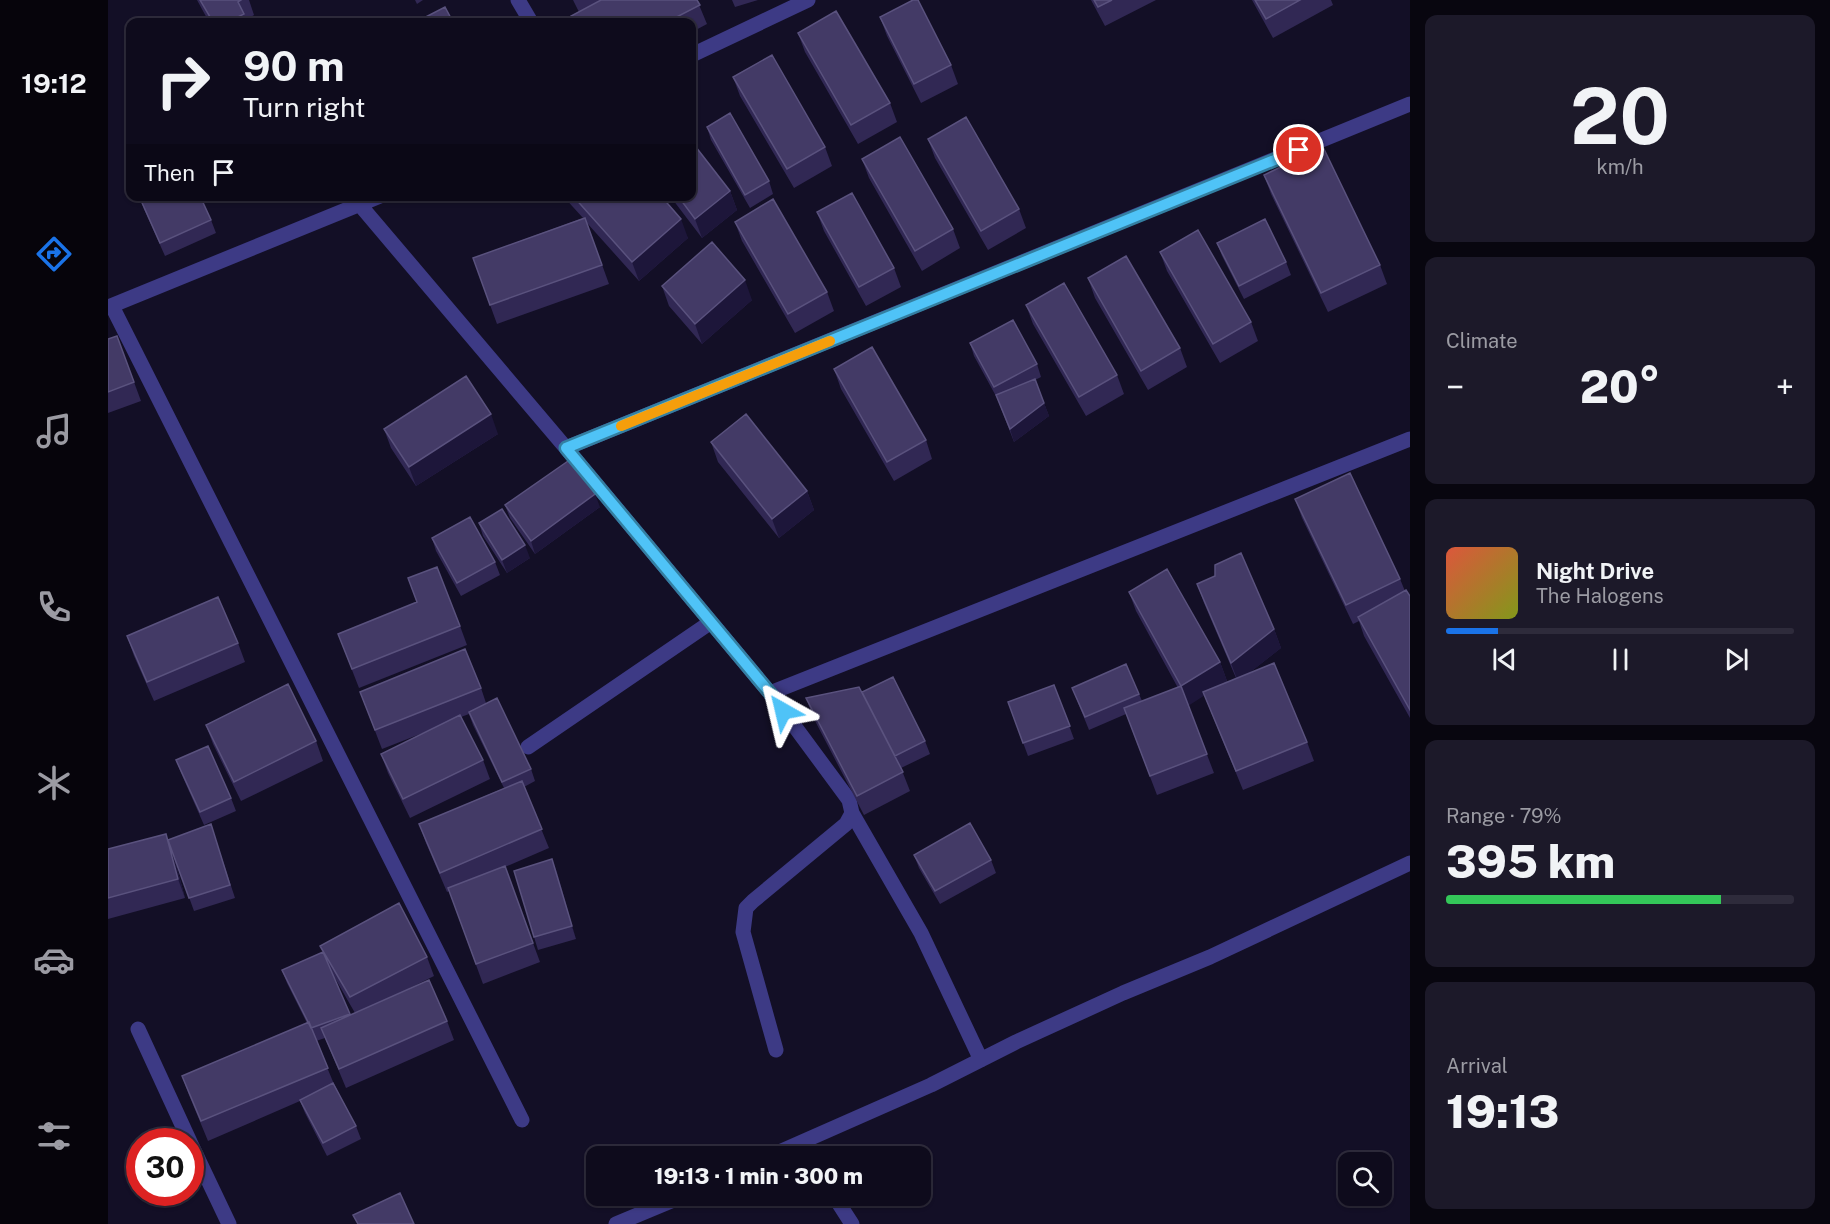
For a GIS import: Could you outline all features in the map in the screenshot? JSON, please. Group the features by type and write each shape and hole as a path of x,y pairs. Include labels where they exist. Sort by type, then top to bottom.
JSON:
{"street":[{"path":"518,0 529,18"},
{"path":"696,54 808,0"},
{"path":"566,448 1410,104"},
{"path":"370,201 110,307 522,1120"},
{"path":"360,206 770,693 849,800 852,813 921,933 981,1060"},
{"path":"770,693 1410,439"},
{"path":"528,747 711,622"},
{"path":"776,1050 743,932 746,908 846,824 852,813"},
{"path":"794,1146 931,1085 1123,993 1226,950 1410,863"},
{"path":"138,1029 184,1128"},
{"path":"204,1171 229,1224"},
{"path":"616,1224 659,1206"},
{"path":"840,1206 852,1224"}],"building":[{"path":"200,0 241,0 238,2 244,14 236,18 211,18"},
{"path":"601,0 697,0 700,5 675,18 572,18 571,16"},
{"path":"913,0 918,0 951,65 914,84 880,17"},
{"path":"1094,0 1112,0 1098,7"},
{"path":"1255,0 1300,0 1266,19"},
{"path":"445,7 451,18 424,18"},
{"path":"836,11 890,103 851,125 798,33"},
{"path":"772,55 825,147 787,169 733,77"},
{"path":"730,113 769,181 745,195 707,127"},
{"path":"966,117 1019,209 981,231 928,139"},
{"path":"900,137 953,229 915,251 862,159"},
{"path":"696,147 730,191 695,219 682,201 696,201"},
{"path":"1323,147 1380,265 1321,293 1264,175"},
{"path":"852,193 894,268 859,287 817,212"},
{"path":"773,199 827,292 788,314 735,222"},
{"path":"141,201 202,201 211,220 160,243"},
{"path":"577,201 665,201 681,219 632,262"},
{"path":"585,218 602,265 490,305 473,258"},
{"path":"1265,219 1286,262 1239,286 1217,243"},
{"path":"1198,230 1251,322 1213,344 1160,252"},
{"path":"712,242 745,280 695,324 662,286"},
{"path":"1126,256 1180,348 1141,371 1088,278"},
{"path":"1064,283 1117,375 1079,397 1026,305"},
{"path":"1013,320 1037,364 994,387 970,343"},
{"path":"117,336 134,382 108,392 108,339"},
{"path":"872,347 926,440 887,462 834,369"},
{"path":"466,376 491,414 409,467 384,429"},
{"path":"1035,379 1044,403 1010,429 996,395"},
{"path":"746,414 807,491 772,519 711,442"},
{"path":"571,459 595,494 531,541 505,505"},
{"path":"1350,473 1400,579 1346,605 1295,499"},
{"path":"502,509 525,545 502,560 479,523"},
{"path":"470,517 495,562 457,583 432,538"},
{"path":"1241,553 1274,629 1231,663 1197,584 1215,576 1215,565"},
{"path":"437,567 460,626 352,669 338,634 417,602 408,578"},
{"path":"1167,569 1220,662 1181,686 1129,592"},
{"path":"1406,590 1410,596 1410,710 1358,617"},
{"path":"218,597 238,643 147,682 127,636"},
{"path":"465,649 481,688 375,730 360,692"},
{"path":"1274,663 1307,742 1236,771 1203,692"},
{"path":"1126,664 1139,694 1085,717 1072,688"},
{"path":"893,677 925,741 895,756 862,692"},
{"path":"288,684 316,741 234,782 206,725"},
{"path":"1054,685 1070,726 1023,743 1008,702"},
{"path":"1181,686 1207,754 1150,776 1124,708"},
{"path":"859,687 903,772 857,796 806,698"},
{"path":"497,698 531,769 502,782 469,712"},
{"path":"460,715 483,760 403,799 381,754"},
{"path":"208,746 231,798 200,812 176,760"},
{"path":"522,781 542,829 440,873 419,824"},
{"path":"970,823 991,860 935,891 914,855"},
{"path":"211,824 230,885 189,898 168,840"},
{"path":"166,834 178,879 108,898 108,849"},
{"path":"552,859 572,926 534,937 514,871"},
{"path":"505,866 533,943 476,964 448,888"},
{"path":"399,903 427,957 350,997 320,946"},
{"path":"323,952 350,1014 311,1028 282,970"},
{"path":"429,980 447,1021 339,1069 321,1028"},
{"path":"309,1022 328,1068 201,1121 182,1076"},
{"path":"333,1083 356,1126 323,1143 300,1100"},
{"path":"400,1193 414,1224 358,1224 353,1215"}],"slow traffic":[{"path":"621,426 830,341"}],"route":[{"path":"783,711 566,448 1299,150"}]}
